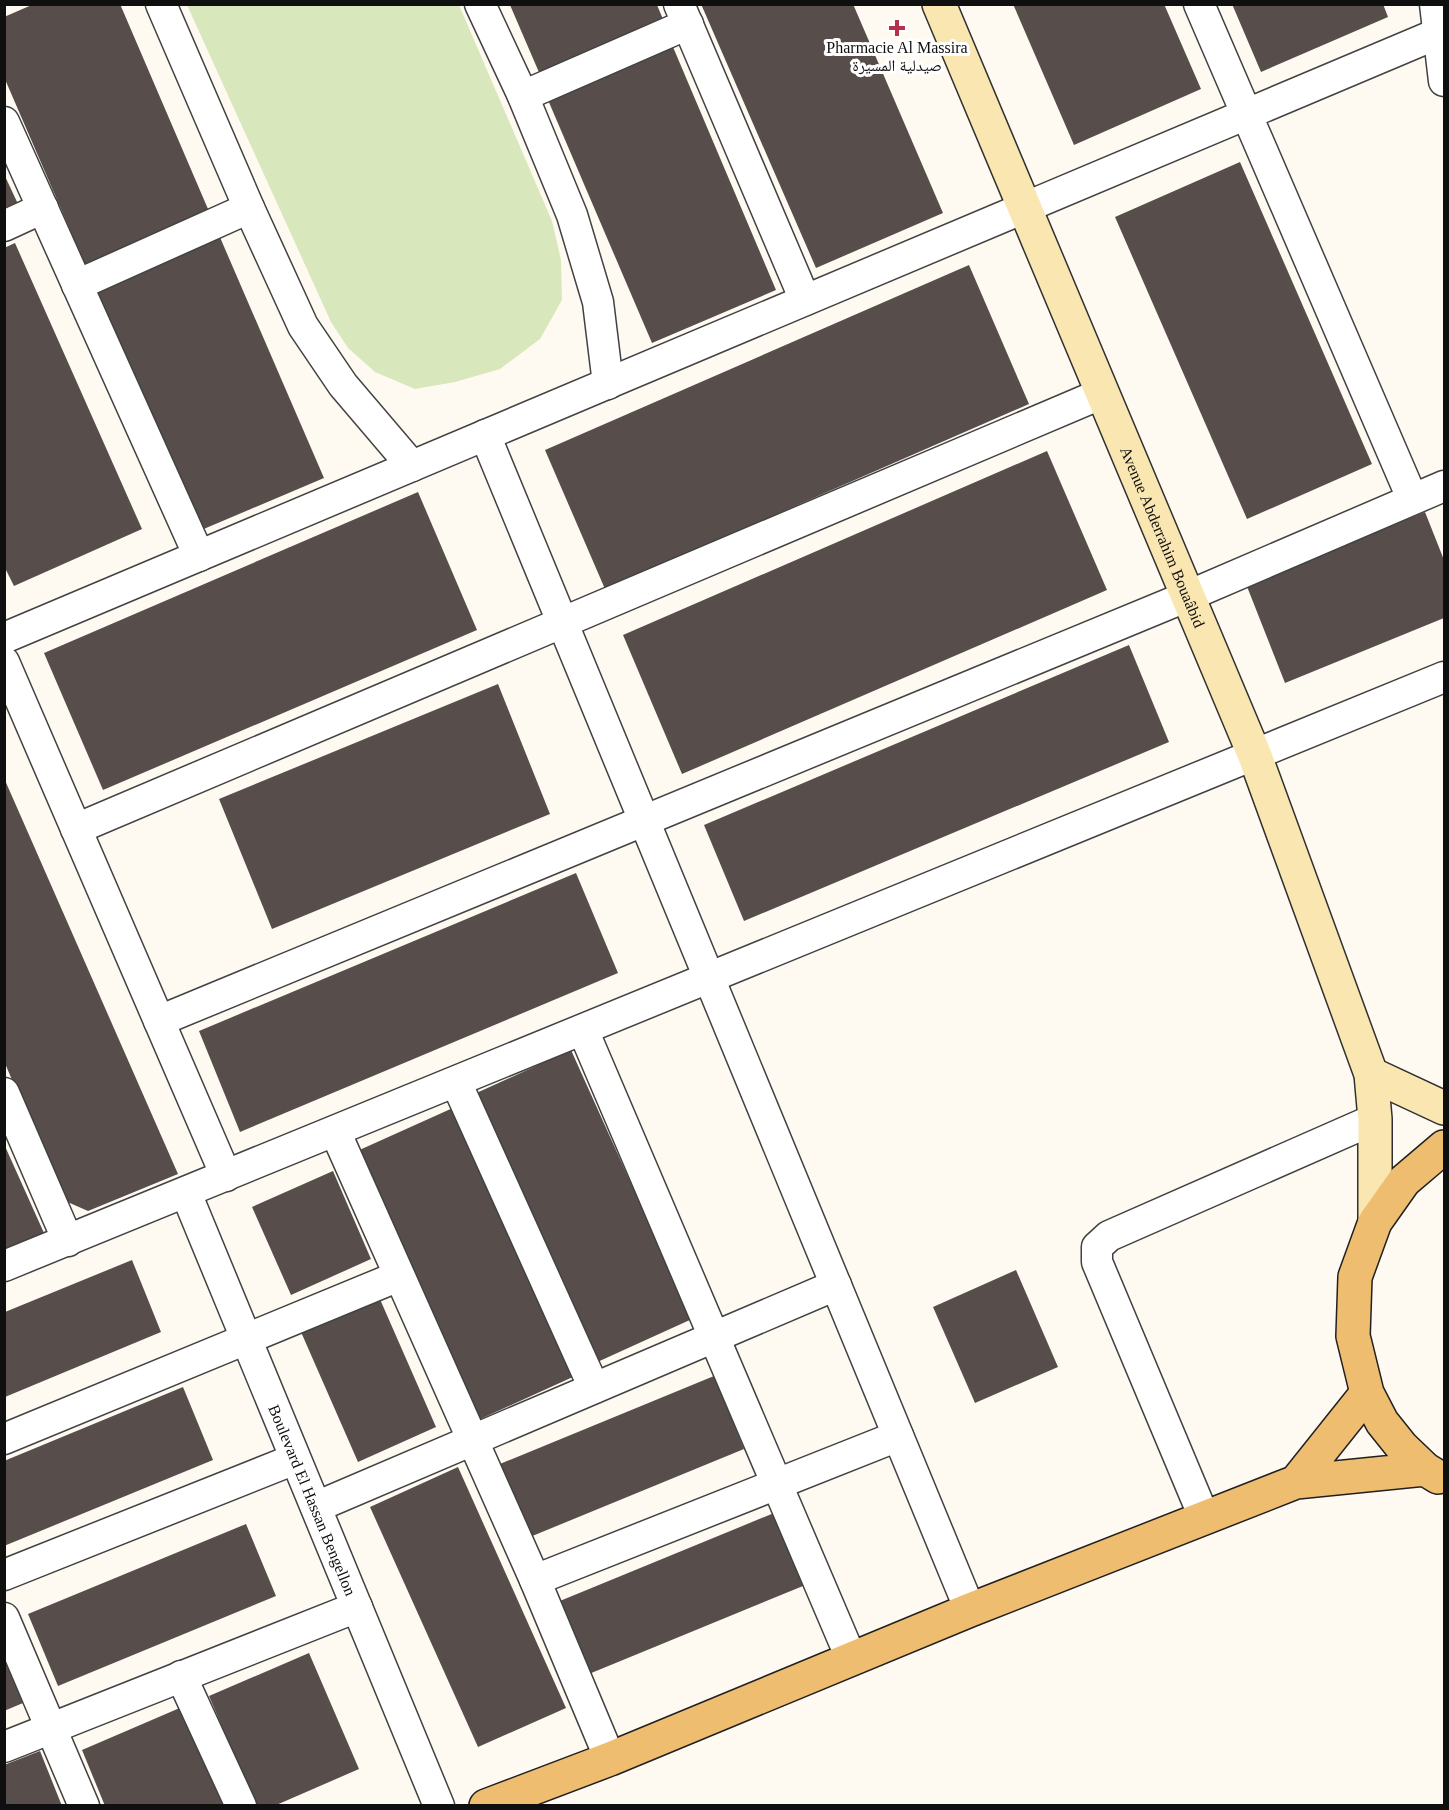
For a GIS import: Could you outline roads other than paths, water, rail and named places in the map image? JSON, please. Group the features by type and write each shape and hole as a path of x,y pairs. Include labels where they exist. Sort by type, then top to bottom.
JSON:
{"main road":[{"path":"1435,1475 1402,1447 1382,1422 1367,1393 1353,1336 1355,1277 1375,1222 1404,1181 1444,1147"},
{"path":"1296,1482 1367,1393"},
{"path":"486,1806 610,1759 851,1658 1296,1482 1435,1475"}],"street":[{"path":"161,4 303,326 343,385 412,466"},
{"path":"480,4 523,96 572,215 598,302 608,384"},
{"name":"Avenue Abderrahim Bouaâbid","path":"939,4 1255,756 1371,1074 1375,1119 1375,1222"},
{"path":"1199,4 1412,498"},
{"path":"523,96 683,14 805,300"},
{"path":"4,638 1247,114 1437,19 1444,81"},
{"path":"4,123 199,556"},
{"path":"4,226 43,208"},
{"path":"77,285 249,208"},
{"path":"76,829 1103,393"},
{"path":"486,435 970,1610"},
{"path":"159,1021 1188,596 1444,486"},
{"path":"4,662 226,1176"},
{"path":"4,1266 1444,677"},
{"path":"583,1030 851,1658"},
{"path":"1371,1074 1444,1108"},
{"path":"456,1082 594,1389"},
{"path":"4,1093 68,1241"},
{"path":"1204,1517 1097,1262 1097,1247 1109,1236 1375,1119"},
{"path":"335,1131 534,1580 610,1759"},
{"name":"Boulevard El Hassan Bengellon","path":"186,1193 439,1806"},
{"path":"4,1439 399,1276"},
{"path":"316,1507 836,1285"},
{"path":"534,1580 898,1436"},
{"path":"4,1575 295,1459"},
{"path":"4,1747 357,1607"},
{"path":"4,1618 84,1806"},
{"path":"181,1677 241,1806"}],"place":[{"name":"Pharmacie Al Massira صيدلية المسيرة","path":"897,28"}]}
